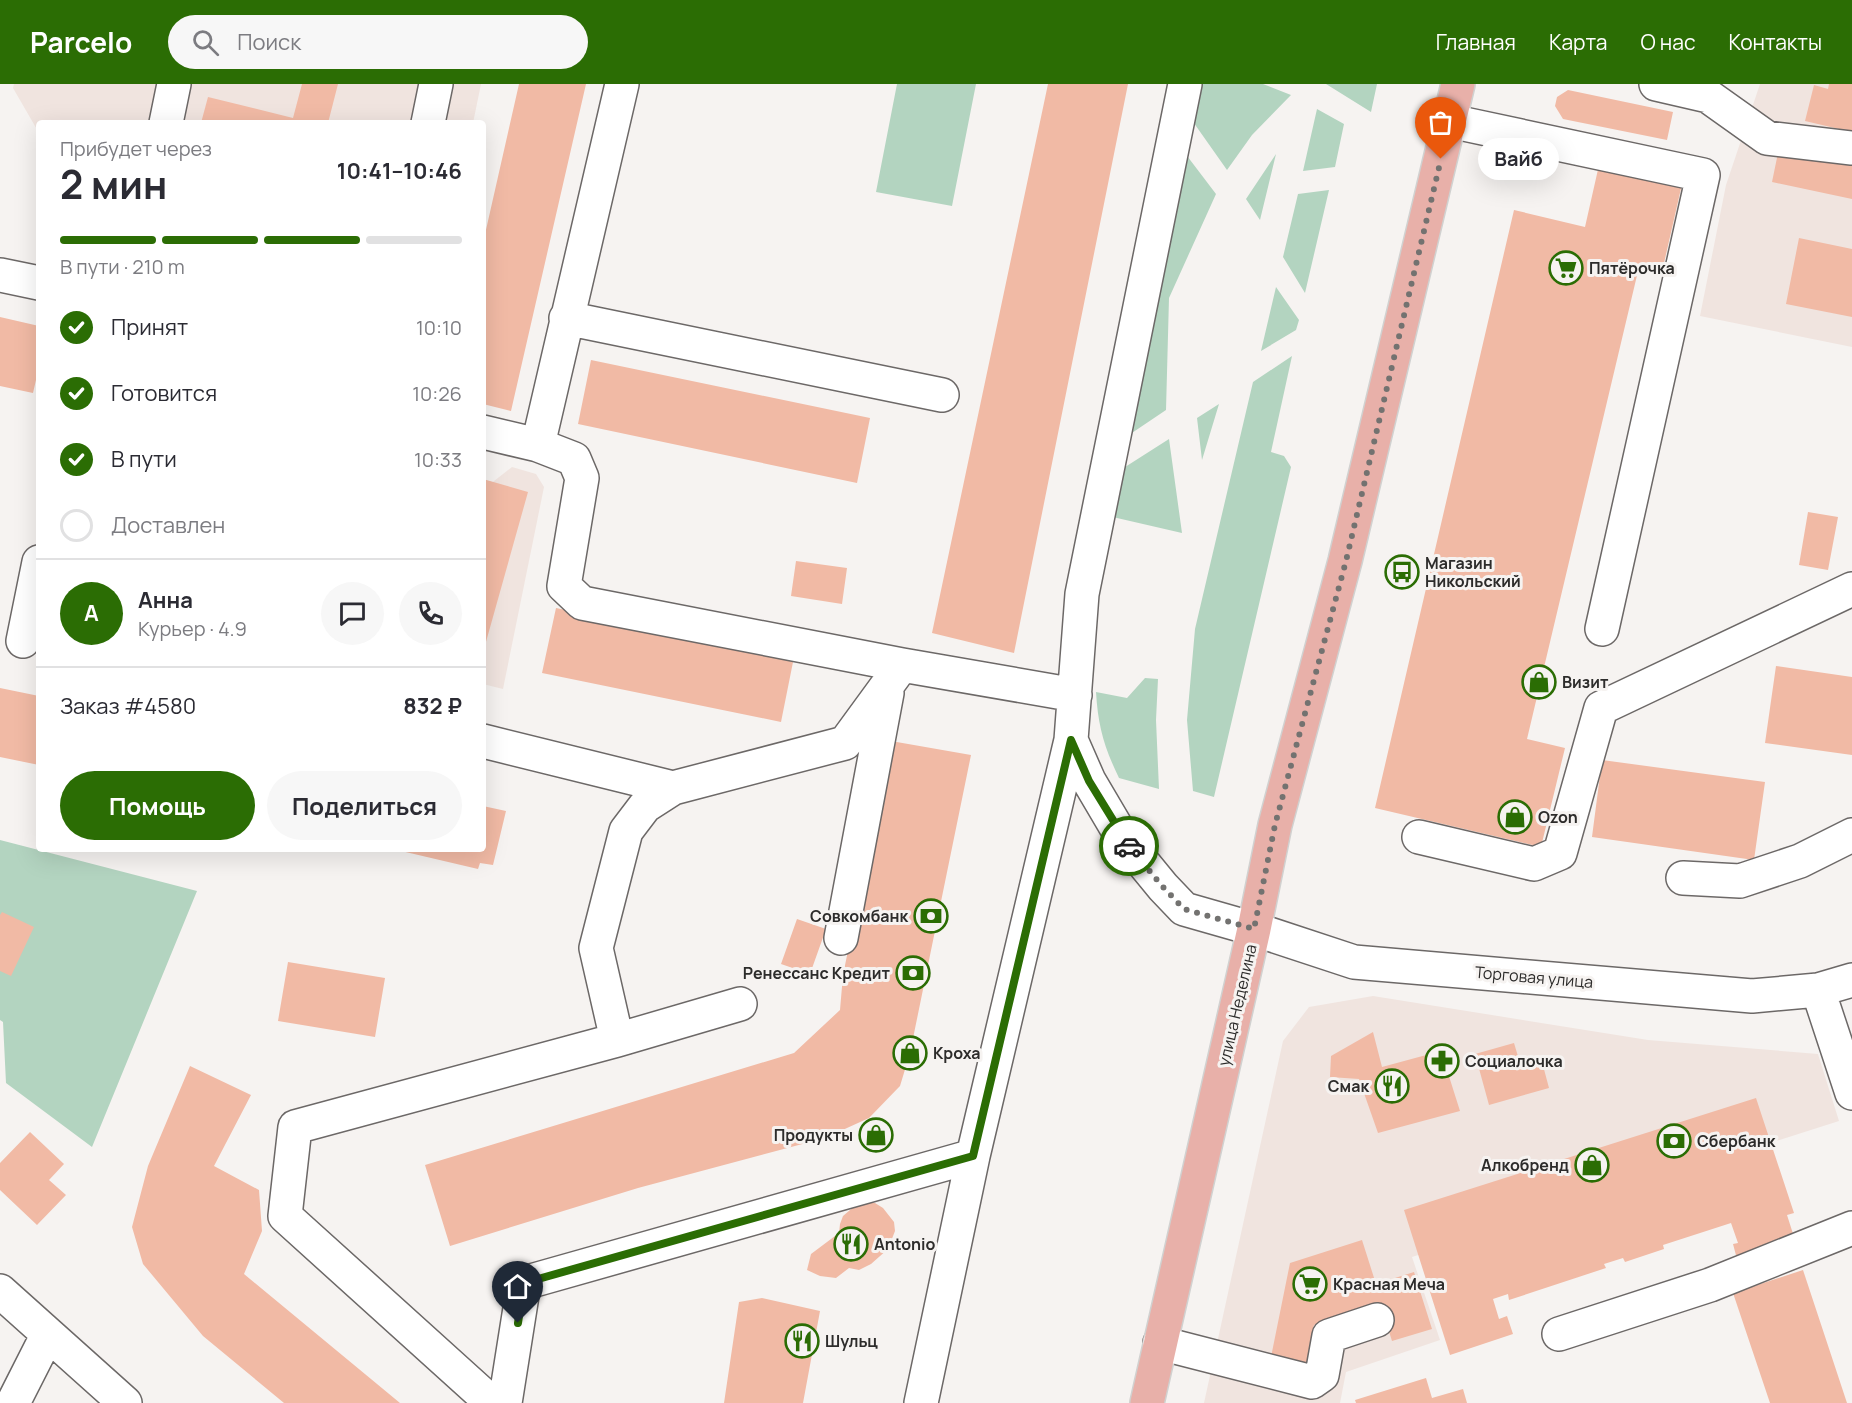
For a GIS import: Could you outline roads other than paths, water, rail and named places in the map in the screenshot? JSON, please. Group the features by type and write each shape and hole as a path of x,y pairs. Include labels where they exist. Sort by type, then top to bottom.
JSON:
{"main road":[{"name":"улица Неделина","path":"1147,1403 1254,929 1275,825 1346,561 1458,84"}],"street":[{"path":"167,120 174,84"},
{"path":"429,120 436,84"},
{"path":"538,446 622,84"},
{"path":"921,1403 973,1156 1071,740 1082,594 1185,84"},
{"path":"1656,84 1708,96 1767,138 1852,148"},
{"path":"1450,121 1703,175 1602,629"},
{"path":"0,275 36,282"},
{"path":"566,318 942,394"},
{"path":"486,433 538,446 574,459 582,478 564,586 582,603 895,674 1075,695"},
{"path":"21,640 36,575"},
{"path":"1419,837 1534,864 1560,853 1601,708 1852,589"},
{"path":"617,1040 596,948 626,831 645,806 673,788 845,743 895,674"},
{"path":"841,938 895,674"},
{"name":"Торговая улица","path":"1071,740 1089,781 1122,837 1184,909 1354,962 1752,996 1818,990 1852,980"},
{"path":"486,742 673,788"},
{"path":"1683,878 1740,881 1800,861 1852,835"},
{"path":"1818,990 1852,1093"},
{"path":"492,1403 285,1216 295,1127 617,1040 740,1004"},
{"path":"505,1403 524,1283 973,1156"},
{"path":"1559,1334 1710,1286 1852,1228"},
{"path":"0,1291 124,1403"},
{"path":"1160,1343 1312,1382 1322,1375 1329,1336 1377,1320"},
{"path":"13,1403 48,1334"}],"place":[{"name":"Вайб","path":"1441,159"},
{"name":"Пятёрочка","path":"1566,268"},
{"name":"Магазин Никольский","path":"1402,572"},
{"name":"Визит","path":"1539,682"},
{"name":"Ozon","path":"1515,817"},
{"name":"Совкомбанк","path":"931,916"},
{"name":"Ренессанс Кредит","path":"913,973"},
{"name":"Кроха","path":"910,1053"},
{"name":"Социалочка","path":"1442,1061"},
{"name":"Смак","path":"1392,1086"},
{"name":"Продукты","path":"876,1135"},
{"name":"Сбербанк","path":"1674,1141"},
{"name":"Алкобренд","path":"1592,1165"},
{"name":"Antonio","path":"851,1244"},
{"name":"Красная Меча","path":"1310,1284"},
{"name":"Шульц","path":"802,1341"}]}
